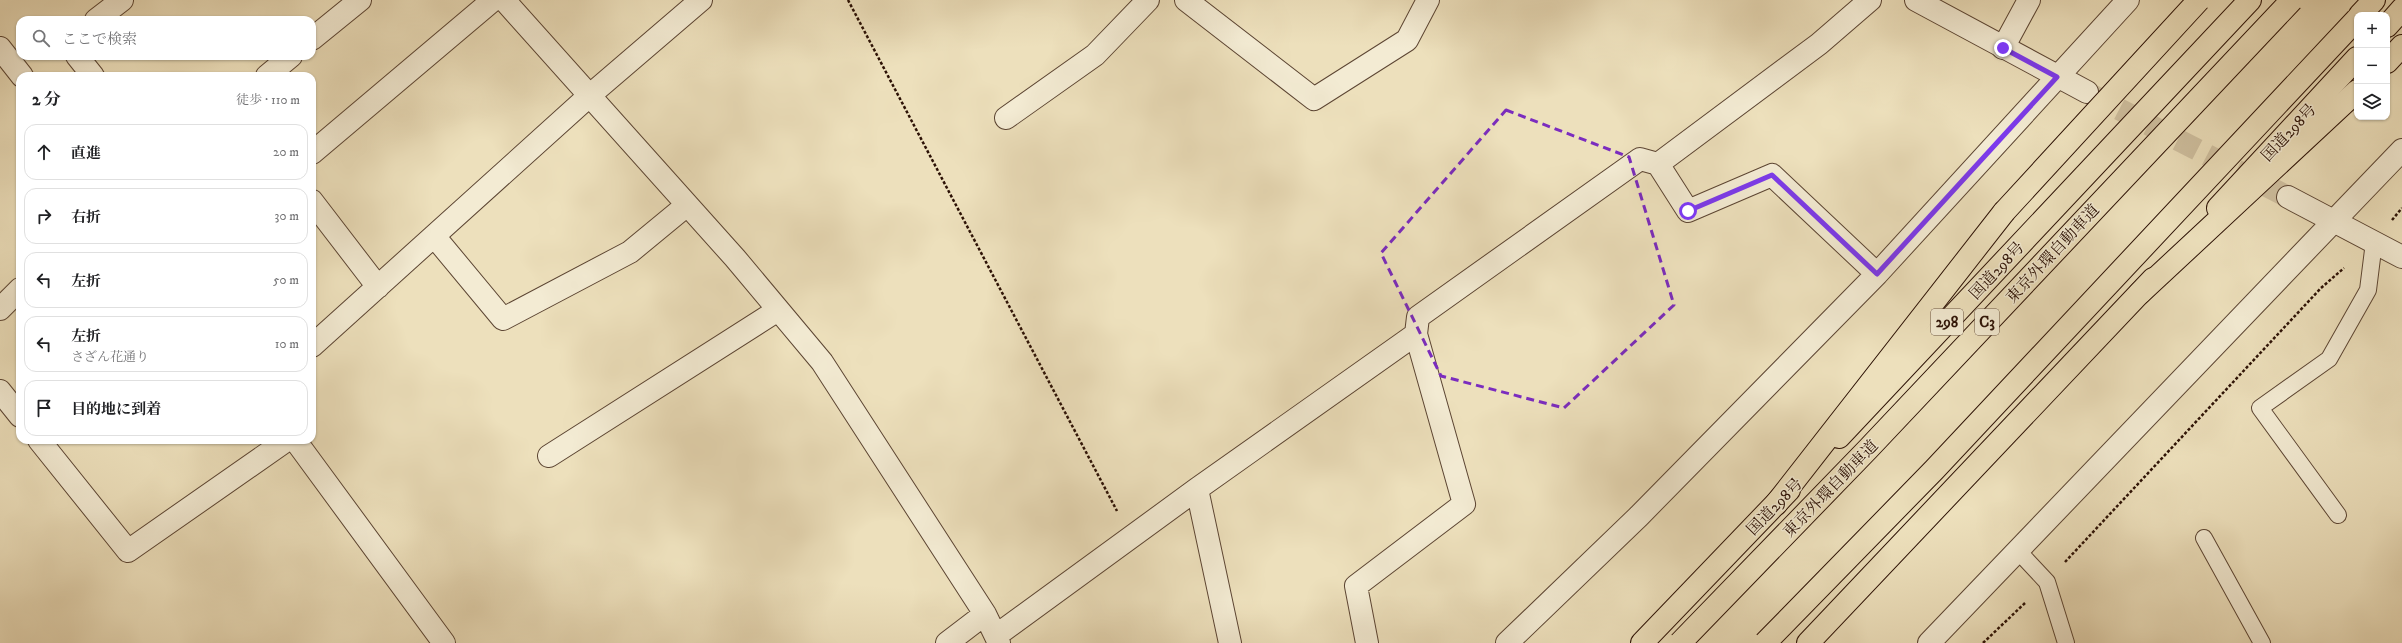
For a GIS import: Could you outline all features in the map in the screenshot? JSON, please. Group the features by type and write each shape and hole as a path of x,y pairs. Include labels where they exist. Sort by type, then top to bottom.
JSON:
{"highway":[{"path":"1776,504 2004,212 2199,0"},
{"name":"国道298号","path":"1642,643 1776,504 2250,0"},
{"name":"東京外環自動車道","path":"1680,643 1868,449 2292,0"},
{"path":"2363,12 2374,0"},
{"path":"2390,23 2402,10"},
{"path":"1765,643 1950,452 2354,22"},
{"path":"2390,59 2402,46"},
{"name":"国道298号","path":"1808,643 2140,293 2354,61"},
{"path":"2140,293 2354,94"}],"street":[{"path":"101,16 122,0"},
{"path":"316,36 360,0"},
{"path":"316,150 492,0"},
{"path":"504,0 735,258 822,362 985,614 998,639 1197,489 1416,334"},
{"path":"316,342 589,96 701,0"},
{"path":"1006,118 1095,55 1148,0"},
{"path":"1186,0 1314,99 1407,40 1428,0"},
{"path":"1658,164 1818,44 1870,0"},
{"path":"1916,0 2087,92"},
{"path":"2003,48 2029,0"},
{"path":"1507,643 1639,516 1877,274 2128,0"},
{"path":"0,48 19,72"},
{"path":"80,60 90,72"},
{"path":"271,72 286,60"},
{"path":"1929,643 2019,552 2402,150"},
{"path":"1367,643 1356,586 1464,504 1416,334 1418,317 1640,159 1658,164 1688,211 1772,175 1877,274"},
{"path":"2288,197 2402,257"},
{"path":"434,236 503,319 630,252 688,205"},
{"path":"316,206 378,287"},
{"path":"0,309 16,293"},
{"path":"549,456 778,310"},
{"path":"42,444 128,551 281,444"},
{"path":"298,444 444,643"},
{"path":"1197,489 1230,643"},
{"path":"948,643 985,614"}],"lane":[{"path":"2338,515 2260,408 2329,359 2368,290 2374,242"},
{"path":"2204,538 2262,643"},
{"path":"2019,552 2047,582 2066,643"}],"path":[{"path":"848,0 921,134 1131,538"},
{"path":"1983,643 2047,582 2321,288 2374,242 2402,208"}],"highlighted area":[{"path":"1506,110 1629,157 1674,305 1564,408 1441,376 1381,253"}],"tunnel":[{"path":"2090,94 2288,197"}],"route":[{"path":"1688,211 1772,175 1877,274 2057,77 2003,48"}]}
